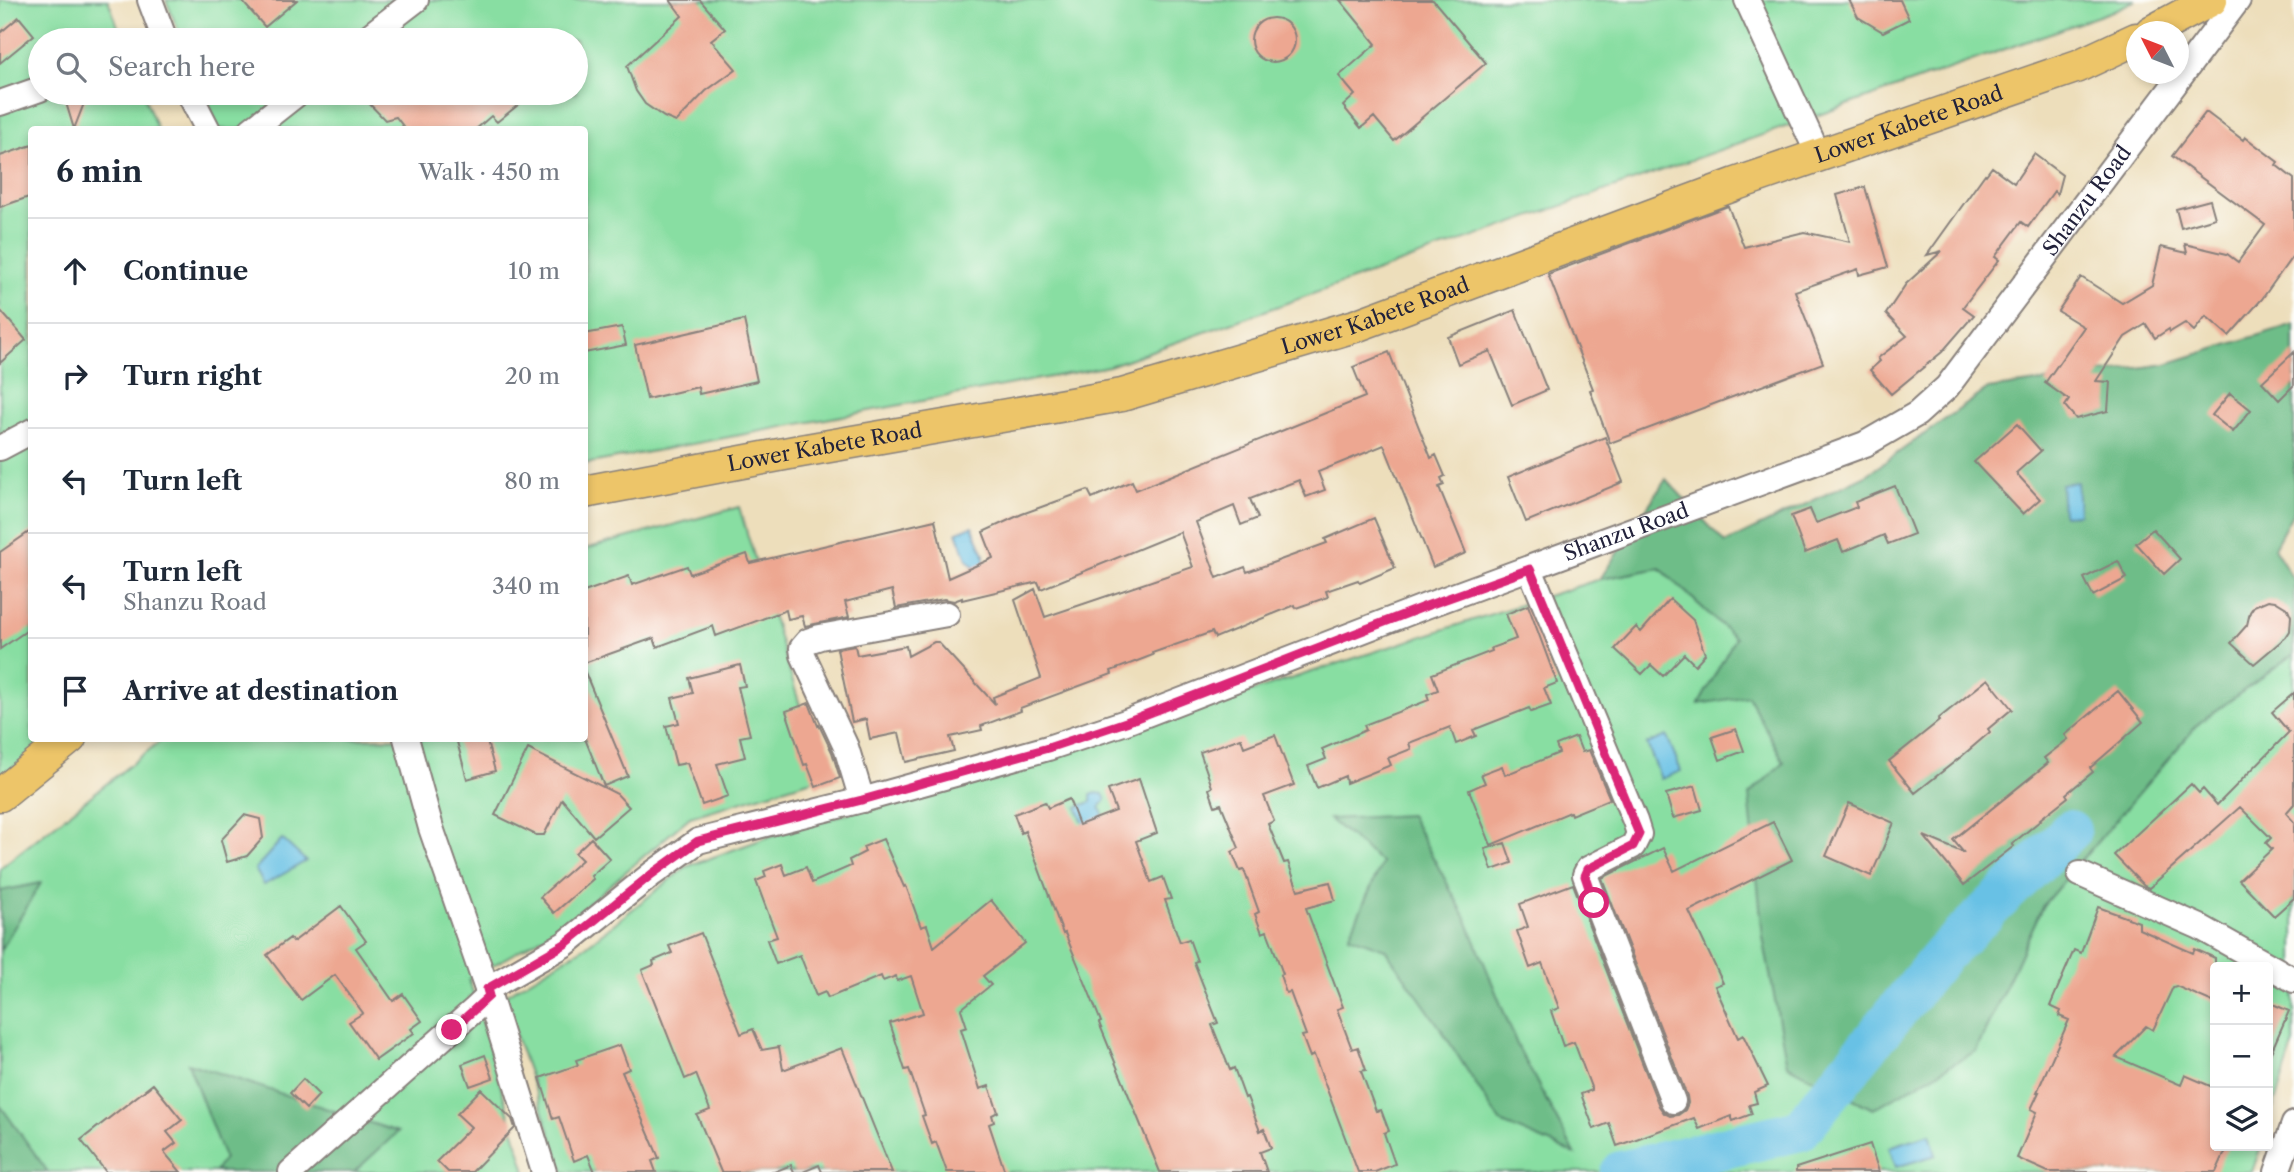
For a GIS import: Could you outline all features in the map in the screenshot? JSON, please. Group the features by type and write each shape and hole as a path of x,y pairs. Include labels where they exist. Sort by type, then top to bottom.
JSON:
{"main road":[{"path":"2162,21 2176,8 2211,0"},
{"name":"Lower Kabete Road","path":"588,491 795,452 1122,396 1355,326 1723,188 2078,66 2126,44"},
{"path":"0,795 65,742"}],"street":[{"path":"150,0 160,28"},
{"path":"380,28 416,0"},
{"path":"1747,0 1819,156"},
{"name":"Shanzu Road","path":"291,1172 489,996 487,989 565,944 698,841 862,800 1048,748 1126,722 1426,606 1865,444 1917,414 1947,387 2238,0"},
{"path":"0,103 28,93"},
{"path":"195,105 206,126"},
{"path":"256,126 283,105"},
{"path":"0,448 28,433"},
{"path":"1530,569 1639,834 1633,846 1588,869 1585,876 1673,1101"},
{"path":"862,800 845,747 802,648 808,641 820,637 947,614"},
{"path":"407,742 432,828 487,989 544,1172"},
{"path":"2080,874 2200,927 2294,980"},
{"path":"2277,1172 2294,1124"}],"green space":[{"path":"0,0 108,0 118,28 28,28 28,105 148,105 156,126 28,126 28,742 60,742 0,794"},
{"path":"166,0 2136,0 2110,12 1109,366 588,463 588,126 217,126 209,105 588,105 588,28 177,28"},
{"path":"2294,324 2294,511 2274,548 2294,580 2294,654 2199,723 2043,905 1976,1051 1873,1109 1787,1065 1763,937 1749,795 1784,762 1748,696 1699,704 1735,638 1660,568 1600,579 1666,479 1725,543 1868,474 1988,389 2166,364"},
{"path":"739,507 822,777 690,817 562,926 469,979 526,1172 0,1172 0,868 159,742 588,742 588,548"},
{"path":"1660,568 1735,638 1748,696 1784,762 1976,1051 2043,905 2199,723 2294,654 2294,1043 2273,1108 2273,962 2210,962 2210,1151 2259,1151 2252,1172 564,1172 502,997 586,946 686,867 771,836 1160,721 1600,579"},
{"path":"1410,815 1466,918 1518,1047 1575,1154 1500,1122 1439,1026 1385,949 1349,936 1382,863 1329,819"},
{"path":"41,883 0,951 0,891"},
{"path":"188,1063 398,1132 354,1172 215,1172 224,1158"},
{"path":"0,1105 48,1172 0,1172"}],"water":[{"path":"2077,482 2079,514 2063,515 2061,484"},
{"path":"972,526 984,554 984,564 974,567 967,559 957,532"},
{"path":"1667,736 1681,771 1661,779 1647,744"},
{"path":"1103,794 1106,800 1100,807 1113,839 1092,845 1077,807 1091,802 1091,795"},
{"path":"282,839 306,861 264,885 255,869"},
{"path":"1930,1134 1936,1155 1896,1167 1889,1147"}],"building":[{"path":"241,0 297,0 265,27"},
{"path":"670,0 700,0 725,29 711,40 736,69 706,91 676,122 645,104 636,91 627,66 682,16"},
{"path":"1340,0 1433,0 1486,63 1394,141 1374,117 1361,128 1343,106 1355,95 1339,76 1376,44"},
{"path":"1849,0 1900,0 1909,19 1883,32 1858,17"},
{"path":"19,17 28,28 28,40 0,63 0,33"},
{"path":"1273,18 1289,24 1295,40 1289,56 1273,62 1257,56 1251,40 1257,24"},
{"path":"67,105 83,105 75,126"},
{"path":"371,105 518,105 497,122 491,116 480,126 403,126 396,117 385,120"},
{"path":"2206,112 2278,162 2276,165 2294,179 2294,254 2262,299 2229,336 2206,316 2194,331 2185,323 2155,338 2146,324 2125,337 2096,381 2110,382 2108,411 2076,419 2065,406 2069,400 2045,383 2084,327 2058,311 2081,277 2122,303 2152,285 2161,247 2187,253 2185,244 2227,254 2238,262 2265,225 2172,156"},
{"path":"28,146 28,197 0,207 0,156"},
{"path":"2034,154 2062,175 2057,194 2054,191 2028,227 2021,222 1995,257 1999,260 1963,307 1974,315 1942,352 1891,394 1870,370 1880,361 1878,358 1907,336 1886,314 1906,284 1942,251 1927,255 1985,174 1992,167 2014,183"},
{"path":"1865,187 1888,267 1859,275 1858,269 1795,291 1823,363 1610,443 1590,390 1593,389 1548,274 1728,206 1744,247 1804,232 1850,242 1837,195"},
{"path":"2210,200 2215,218 2181,228 2176,209"},
{"path":"0,310 26,340 0,363"},
{"path":"1515,310 1547,390 1512,405 1490,351 1458,364 1448,337"},
{"path":"744,320 757,381 699,394 698,387 647,399 635,345"},
{"path":"622,327 626,345 588,352 588,333"},
{"path":"1389,352 1431,458 1436,455 1445,476 1441,478 1444,485 1439,487 1466,553 1433,567 1384,445 1318,472 1325,490 1306,497 1299,480 1250,499 1258,518 1241,525 1234,506 1196,522 1217,578 1245,567 1247,572 1327,543 1325,539 1374,518 1395,568 1360,583 1358,580 1326,591 1328,597 1296,608 1295,605 1215,638 1212,632 1152,653 1153,655 1111,671 1112,674 1020,708 1021,711 981,726 982,730 950,737 954,751 906,762 899,733 870,739 866,719 852,722 837,649 855,646 857,655 906,646 908,656 938,642 995,704 993,697 1041,678 1015,600 1035,589 1045,617 1193,567 1180,532 1041,589 1038,582 962,600 944,599 896,608 892,590 845,602 849,617 805,626 802,616 788,619 786,610 716,636 713,626 657,647 654,638 588,662 588,591 629,576 632,585 687,566 690,574 747,554 750,563 935,520 948,578 993,558 983,532 1022,514 1088,490 1092,498 1132,481 1136,490 1365,397 1353,367"},
{"path":"2294,352 2294,385 2279,400 2262,382"},
{"path":"2230,393 2251,410 2233,432 2212,415"},
{"path":"2017,424 2041,451 2016,473 2040,499 2023,514 1974,462"},
{"path":"1605,437 1623,482 1526,522 1508,477"},
{"path":"1895,486 1914,534 1888,544 1884,535 1843,552 1838,540 1805,553 1791,516 1810,509 1816,523 1857,507 1855,502"},
{"path":"2153,529 2180,559 2164,574 2136,543"},
{"path":"28,533 28,630 0,649 0,552"},
{"path":"2118,561 2127,578 2093,596 2084,578"},
{"path":"1670,599 1693,620 1705,654 1695,665 1684,654 1663,676 1651,665 1642,674 1615,649 1636,627 1641,632"},
{"path":"2268,600 2288,609 2291,616 2290,631 2254,664 2231,643 2247,625 2254,606"},
{"path":"1528,605 1557,683 1544,688 1551,705 1531,712 1529,708 1473,730 1476,736 1456,744 1450,727 1409,743 1411,749 1388,758 1391,765 1346,783 1345,776 1317,788 1308,766 1326,759 1322,749 1366,730 1364,725 1429,700 1427,694 1438,690 1432,674 1516,639 1506,614"},
{"path":"740,665 745,686 738,687 750,735 740,737 745,757 717,764 728,796 702,805 687,763 676,765 666,726 679,723 672,698 693,693 689,678"},
{"path":"1988,679 2012,709 1988,729 1990,732 1915,793 1889,761"},
{"path":"588,680 628,776 604,786 586,742"},
{"path":"2118,691 2143,722 2090,768 2093,772 2066,794 2068,797 2012,844 2014,846 1964,885 1924,836 1964,853 1953,840 2048,763 2044,758 2068,739 2065,735"},
{"path":"2294,693 2294,804 2286,813 2294,822 2294,898 2274,916 2239,880 2272,849 2266,843 2271,838 2240,807 2149,888 2144,886 2114,855 2191,784 2199,793 2203,789 2217,805 2289,732 2272,712"},
{"path":"809,703 832,752 840,778 816,787 807,764 804,765 786,711"},
{"path":"1736,729 1744,751 1720,760 1712,737"},
{"path":"1275,735 1294,785 1264,796 1274,821 1268,824 1284,863 1288,862 1298,890 1330,882 1335,900 1306,908 1343,1007 1337,1009 1352,1049 1358,1047 1366,1070 1361,1071 1376,1111 1381,1110 1389,1131 1384,1133 1395,1164 1375,1172 1358,1172 1314,1055 1310,1057 1302,1036 1306,1035 1290,992 1286,993 1280,975 1283,974 1267,931 1262,933 1255,914 1259,912 1244,870 1240,871 1232,852 1239,848 1221,804 1215,806 1209,789 1212,787 1200,752 1241,738 1244,747"},
{"path":"1576,737 1582,752 1589,750 1610,799 1571,815 1570,812 1491,845 1469,790 1485,783 1481,774 1502,766 1505,775 1559,753 1556,745"},
{"path":"457,742 487,742 495,771 467,779"},
{"path":"528,749 617,794 629,807 594,837 562,799 544,835 536,835 495,815"},
{"path":"1139,779 1157,833 1136,841 1151,882 1163,877 1171,899 1165,900 1180,942 1189,939 1197,961 1194,962 1218,1023 1212,1025 1230,1070 1234,1068 1260,1131 1264,1129 1271,1148 1260,1152 1267,1172 1160,1172 1085,982 1065,933 1063,934 1025,831 1021,833 1014,814 1045,802 1048,808 1069,799 1079,825 1116,811 1108,790"},
{"path":"1695,786 1702,810 1673,818 1666,794"},
{"path":"1849,803 1894,823 1871,876 1826,856"},
{"path":"244,815 260,819 263,838 247,856 227,862 221,840"},
{"path":"1773,822 1792,860 1689,911 1723,983 1715,986 1738,1038 1743,1035 1768,1086 1754,1092 1757,1103 1749,1105 1752,1114 1733,1121 1731,1116 1699,1129 1694,1118 1617,1146 1609,1123 1594,1129 1581,1094 1592,1090 1574,1042 1563,1046 1551,1011 1559,1008 1542,963 1530,968 1517,931 1528,927 1520,904 1573,884 1659,1106 1670,1116 1678,1115 1685,1110 1687,1096 1602,878 1663,848 1674,871"},
{"path":"591,838 610,859 591,876 593,879 554,913 540,897 582,860 575,853"},
{"path":"883,839 904,887 906,886 921,927 927,925 934,947 991,900 1025,943 983,976 991,985 961,1009 967,1027 961,1029 980,1089 989,1086 998,1112 992,1115 994,1122 989,1124 1005,1172 947,1172 936,1142 932,1144 922,1116 925,1115 909,1069 905,1070 890,1023 923,1013 911,976 897,981 896,976 883,981 881,976 828,998 825,992 816,996 800,955 776,964 767,940 777,937 756,881 766,877 764,871 782,864 786,875 806,867 812,883 851,866 849,860 865,852 863,847"},
{"path":"1505,843 1512,863 1492,870 1485,849"},
{"path":"341,906 366,941 356,948 393,1001 403,994 422,1021 411,1029 414,1033 376,1060 349,1022 363,1013 335,975 301,1000 267,955 290,938 293,942"},
{"path":"2098,907 2139,922 2139,929 2193,953 2195,949 2215,958 2215,962 2210,962 2210,1001 2173,987 2153,1030 2146,1026 2116,1057 2181,1085 2185,1075 2210,1086 2210,1151 2226,1151 2216,1172 2048,1172 2017,1158 2037,1112 2031,1109 2037,1092 2069,1020 2059,1016 2061,1011 2050,1006 2074,950 2081,953"},
{"path":"701,933 741,1034 753,1029 762,1050 779,1047 783,1070 842,1048 892,1172 822,1172 819,1165 803,1172 794,1172 791,1165 774,1172 721,1172 697,1115 710,1110 696,1074 685,1079 642,970 654,965 653,961 672,953 669,946"},
{"path":"2273,1004 2289,1011 2273,1048"},
{"path":"620,1045 629,1069 622,1072 659,1158 652,1161 656,1172 595,1172 588,1155 574,1161 559,1117 553,1119 540,1078 578,1065 576,1060"},
{"path":"485,1055 493,1078 470,1086 462,1064"},
{"path":"303,1079 319,1095 306,1109 290,1093"},
{"path":"153,1084 182,1120 167,1132 176,1143 164,1152 181,1172 106,1172 81,1140"},
{"path":"481,1089 512,1119 515,1128 472,1172 448,1172 437,1161 471,1127 457,1114"},
{"path":"1870,1144 1879,1172 1796,1172 1796,1168"}],"waterway":[{"path":"1621,1172 1800,1130 1943,954 2070,831"}],"route":[{"path":"452,1030 489,996 487,989 565,944 698,841 862,800 1048,748 1126,722 1426,606 1530,569 1639,834 1633,846 1588,869 1585,876 1594,903"}]}
